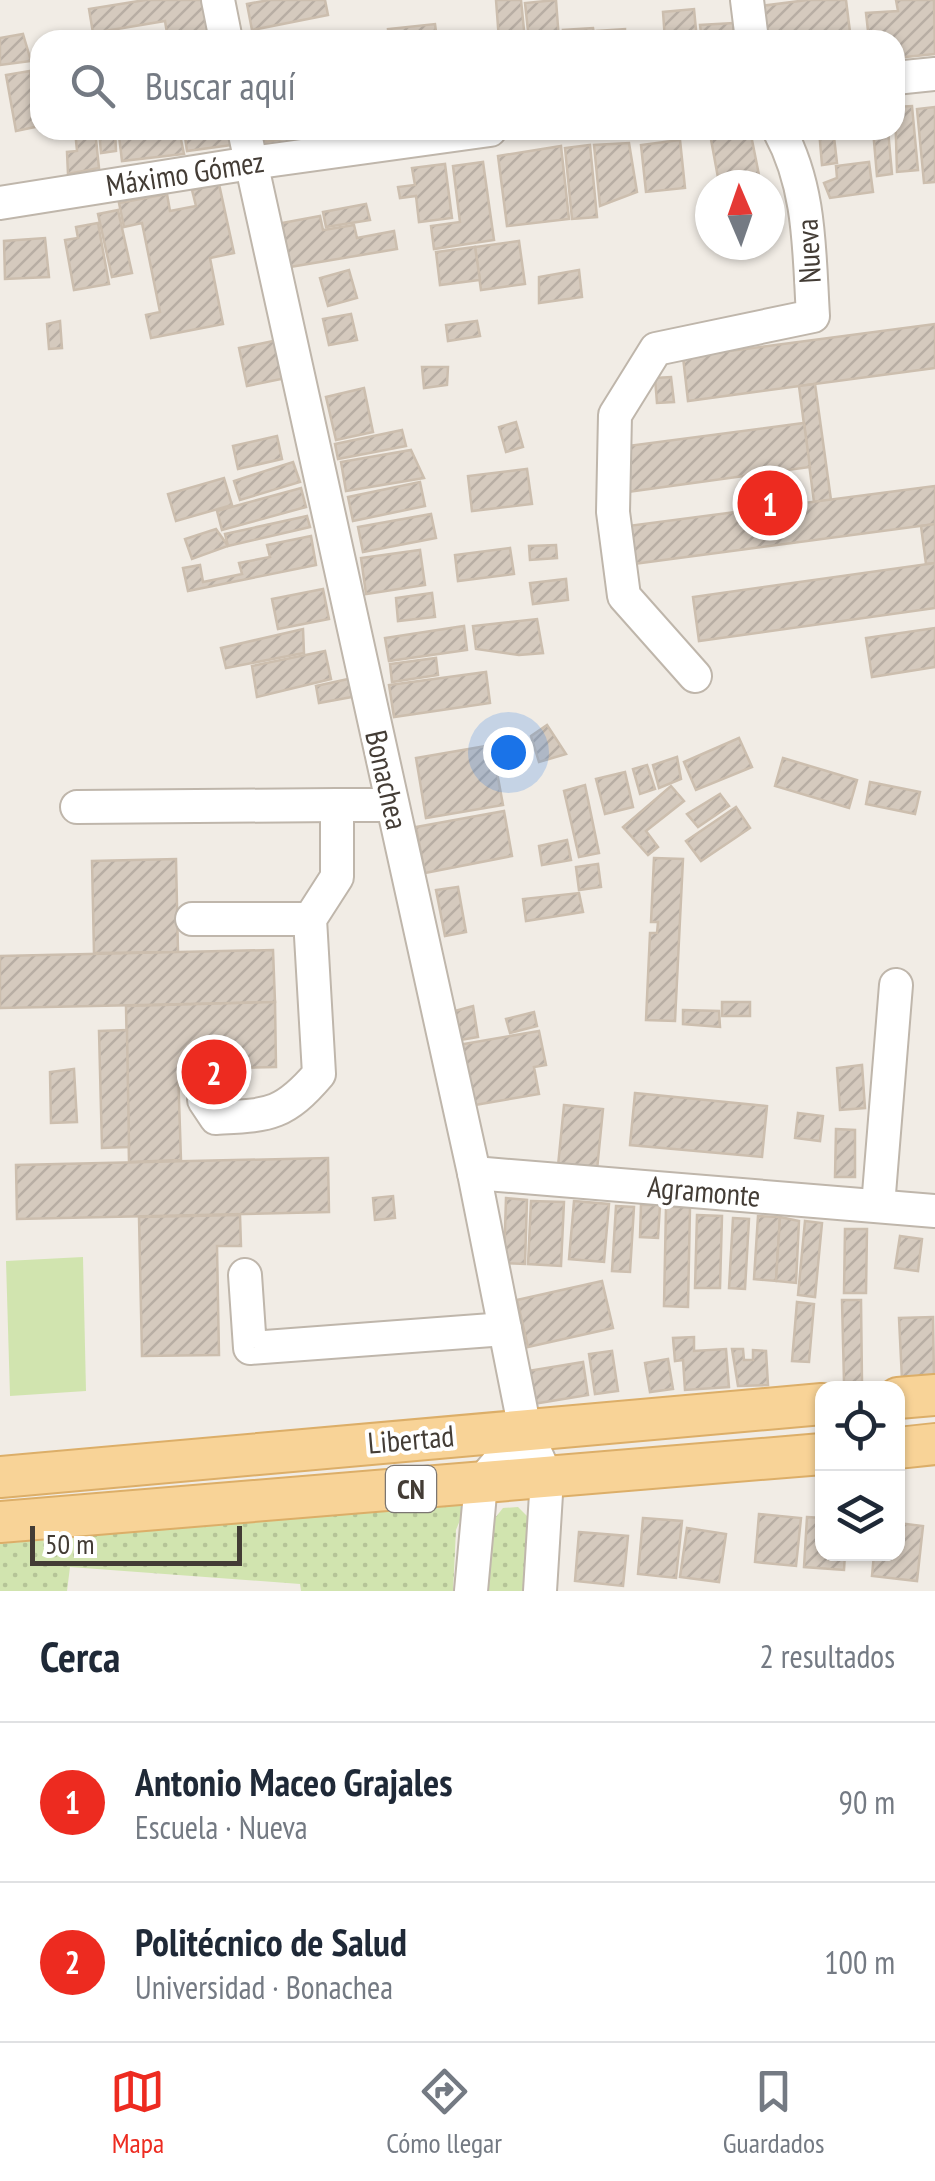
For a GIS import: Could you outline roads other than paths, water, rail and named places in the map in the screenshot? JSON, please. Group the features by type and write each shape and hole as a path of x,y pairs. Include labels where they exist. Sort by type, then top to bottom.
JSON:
{"main road":[{"path":"905,1397 935,1395"},
{"name":"Libertad","path":"0,1477 815,1405"},
{"path":"905,1447 935,1444"},
{"name":"Libertad","path":"0,1522 815,1455"}],"street":[{"path":"218,0 224,30"},
{"path":"747,0 751,30"},
{"path":"905,77 935,74"},
{"name":"Bonachea","path":"246,140 474,1172 525,1430 547,1478 540,1591"},
{"name":"Máximo Gómez","path":"0,203 418,140"},
{"name":"Nueva","path":"695,676 624,596 612,512 615,416 656,349 812,316 806,204 793,156 784,140"},
{"path":"206,1068 204,1100 216,1118 261,1115 295,1102 319,1074 310,918 337,877 336,805"},
{"path":"77,807 392,805"},
{"path":"192,919 310,918"},
{"path":"878,1206 896,985"},
{"name":"Agramonte","path":"474,1172 935,1211"},
{"path":"245,1275 250,1348 505,1328"},
{"path":"471,1591 481,1483 525,1430"}],"place":[{"name":"Antonio Maceo Grajales","path":"770,503"},
{"name":"Politécnico de Salud","path":"214,1072"}]}
